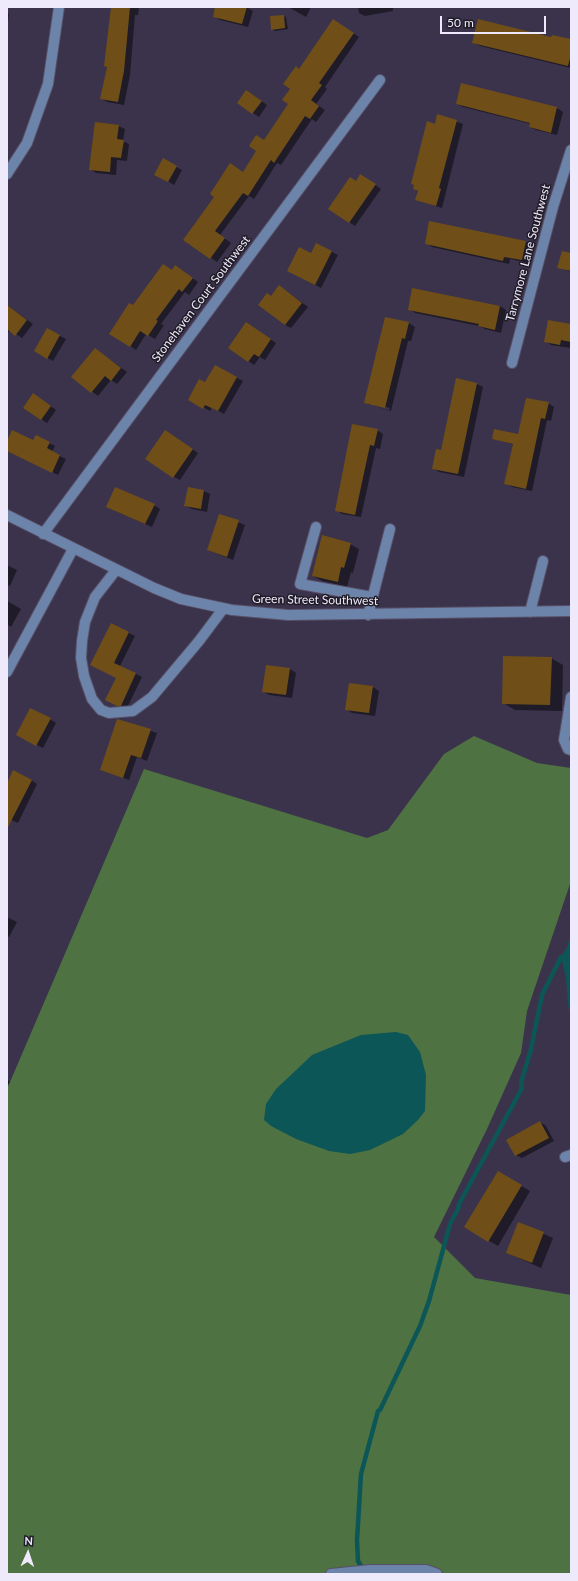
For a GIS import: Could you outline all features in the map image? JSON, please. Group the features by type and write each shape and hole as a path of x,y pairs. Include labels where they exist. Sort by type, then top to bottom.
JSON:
{"street":[{"path":"7,174 27,143 48,84 59,7"},
{"name":"Stonehaven Court Southwest","path":"43,534 380,80"},
{"name":"Tarrymore Lane Southwest","path":"512,363 553,207 571,150"},
{"name":"Green Street Southwest","path":"7,516 154,588 181,599 223,609 288,615 571,611"},
{"path":"316,527 300,584 372,597"},
{"path":"368,615 390,529"},
{"path":"7,672 73,549"},
{"path":"530,612 543,560"},
{"path":"116,570 95,596 85,622 81,658 84,676 92,699 101,710 109,713 134,711 152,697 199,641 223,609"},
{"path":"571,697 564,740 568,749 571,750"},
{"path":"331,1574 377,1570 426,1570 438,1574"}],"shaded area":[{"path":"474,736 537,763 571,768 571,881 527,1011 521,1053 487,1129 434,1237 475,1278 571,1295 571,1574 7,1574 7,1089 144,769 367,838 388,830 444,754"},
{"path":"571,933 571,1019 566,978 561,957 567,947"},
{"path":"396,1032 408,1035 420,1052 426,1075 425,1111 403,1134 370,1150 350,1154 329,1151 296,1139 271,1126 264,1120 266,1104 276,1089 312,1055 361,1035"}],"building":[{"path":"111,7 130,7 124,71 118,102 100,99 107,67 104,66"},
{"path":"215,7 247,7 242,24 213,17"},
{"path":"284,15 285,28 271,30 270,16"},
{"path":"333,19 354,33 319,83 322,85 311,100 319,106 310,119 305,116 274,163 271,160 248,196 243,193 215,231 225,238 210,259 183,240 214,197 210,194 230,163 243,172 256,151 249,146 256,135 264,140 288,104 282,100 290,89 283,84 296,66 299,69"},
{"path":"478,19 551,37 552,35 571,39 571,54 568,66 472,43"},
{"path":"461,83 557,107 551,133 529,127 530,123 456,104"},
{"path":"246,90 262,101 252,114 237,103"},
{"path":"437,114 457,120 439,188 441,189 436,206 415,200 418,191 413,189 414,185 411,184 427,121 435,124"},
{"path":"95,122 119,125 117,139 124,140 121,158 111,157 110,172 89,170"},
{"path":"163,158 177,166 168,182 154,175"},
{"path":"360,174 376,184 349,223 328,209 350,177 356,181"},
{"path":"429,221 526,241 522,260 504,257 503,261 425,244"},
{"path":"316,243 332,251 315,285 287,271 299,247 311,253"},
{"path":"562,251 571,253 571,271 557,268"},
{"path":"163,264 172,270 175,265 193,278 182,292 179,289 156,320 158,321 148,336 140,331 130,347 109,334 129,303 133,305"},
{"path":"279,285 302,303 285,325 258,305 267,293 271,296"},
{"path":"412,288 500,306 495,330 478,326 479,324 408,310"},
{"path":"7,305 27,320 15,336 7,329"},
{"path":"385,317 409,322 405,339 402,338 385,408 364,403"},
{"path":"548,320 571,324 571,342 561,340 560,345 544,342"},
{"path":"246,322 271,339 259,357 254,354 248,362 228,348"},
{"path":"47,328 60,335 47,359 34,351"},
{"path":"95,348 121,368 111,381 105,376 91,393 71,377"},
{"path":"215,365 237,377 218,411 205,405 203,409 188,400 199,379 205,382"},
{"path":"456,378 477,383 458,474 432,469 436,449 441,450"},
{"path":"33,393 51,406 41,420 23,408"},
{"path":"526,398 549,402 545,419 541,418 526,489 504,484 513,444 492,439 494,429 518,434"},
{"path":"352,424 378,429 374,446 370,445 355,515 335,511"},
{"path":"12,430 33,440 36,435 50,442 47,448 60,455 52,473 7,451 7,441"},
{"path":"165,430 193,449 173,478 145,459"},
{"path":"115,487 155,504 145,524 106,507"},
{"path":"188,487 204,490 201,509 184,506"},
{"path":"219,514 239,520 227,557 207,550"},
{"path":"322,535 351,543 344,568 341,567 338,582 312,576"},
{"path":"111,623 129,632 114,663 136,673 121,706 117,706 105,700 116,678 90,665"},
{"path":"503,656 552,657 550,705 502,704"},
{"path":"266,665 290,668 286,695 262,692"},
{"path":"349,683 373,686 369,713 345,710"},
{"path":"30,708 51,718 36,746 16,735"},
{"path":"117,719 151,729 141,758 131,755 123,778 100,770"},
{"path":"13,770 32,780 7,829 7,783"},
{"path":"540,1121 549,1138 515,1156 506,1140"},
{"path":"498,1171 522,1185 488,1242 464,1227"},
{"path":"518,1222 544,1232 532,1263 506,1253"}],"waterway":[{"path":"361,1566 358,1561 357,1540 361,1474 378,1411 380,1410 420,1326 429,1301 450,1224 459,1204 522,1088 521,1083 531,1049 542,995 561,957 571,959"}]}
